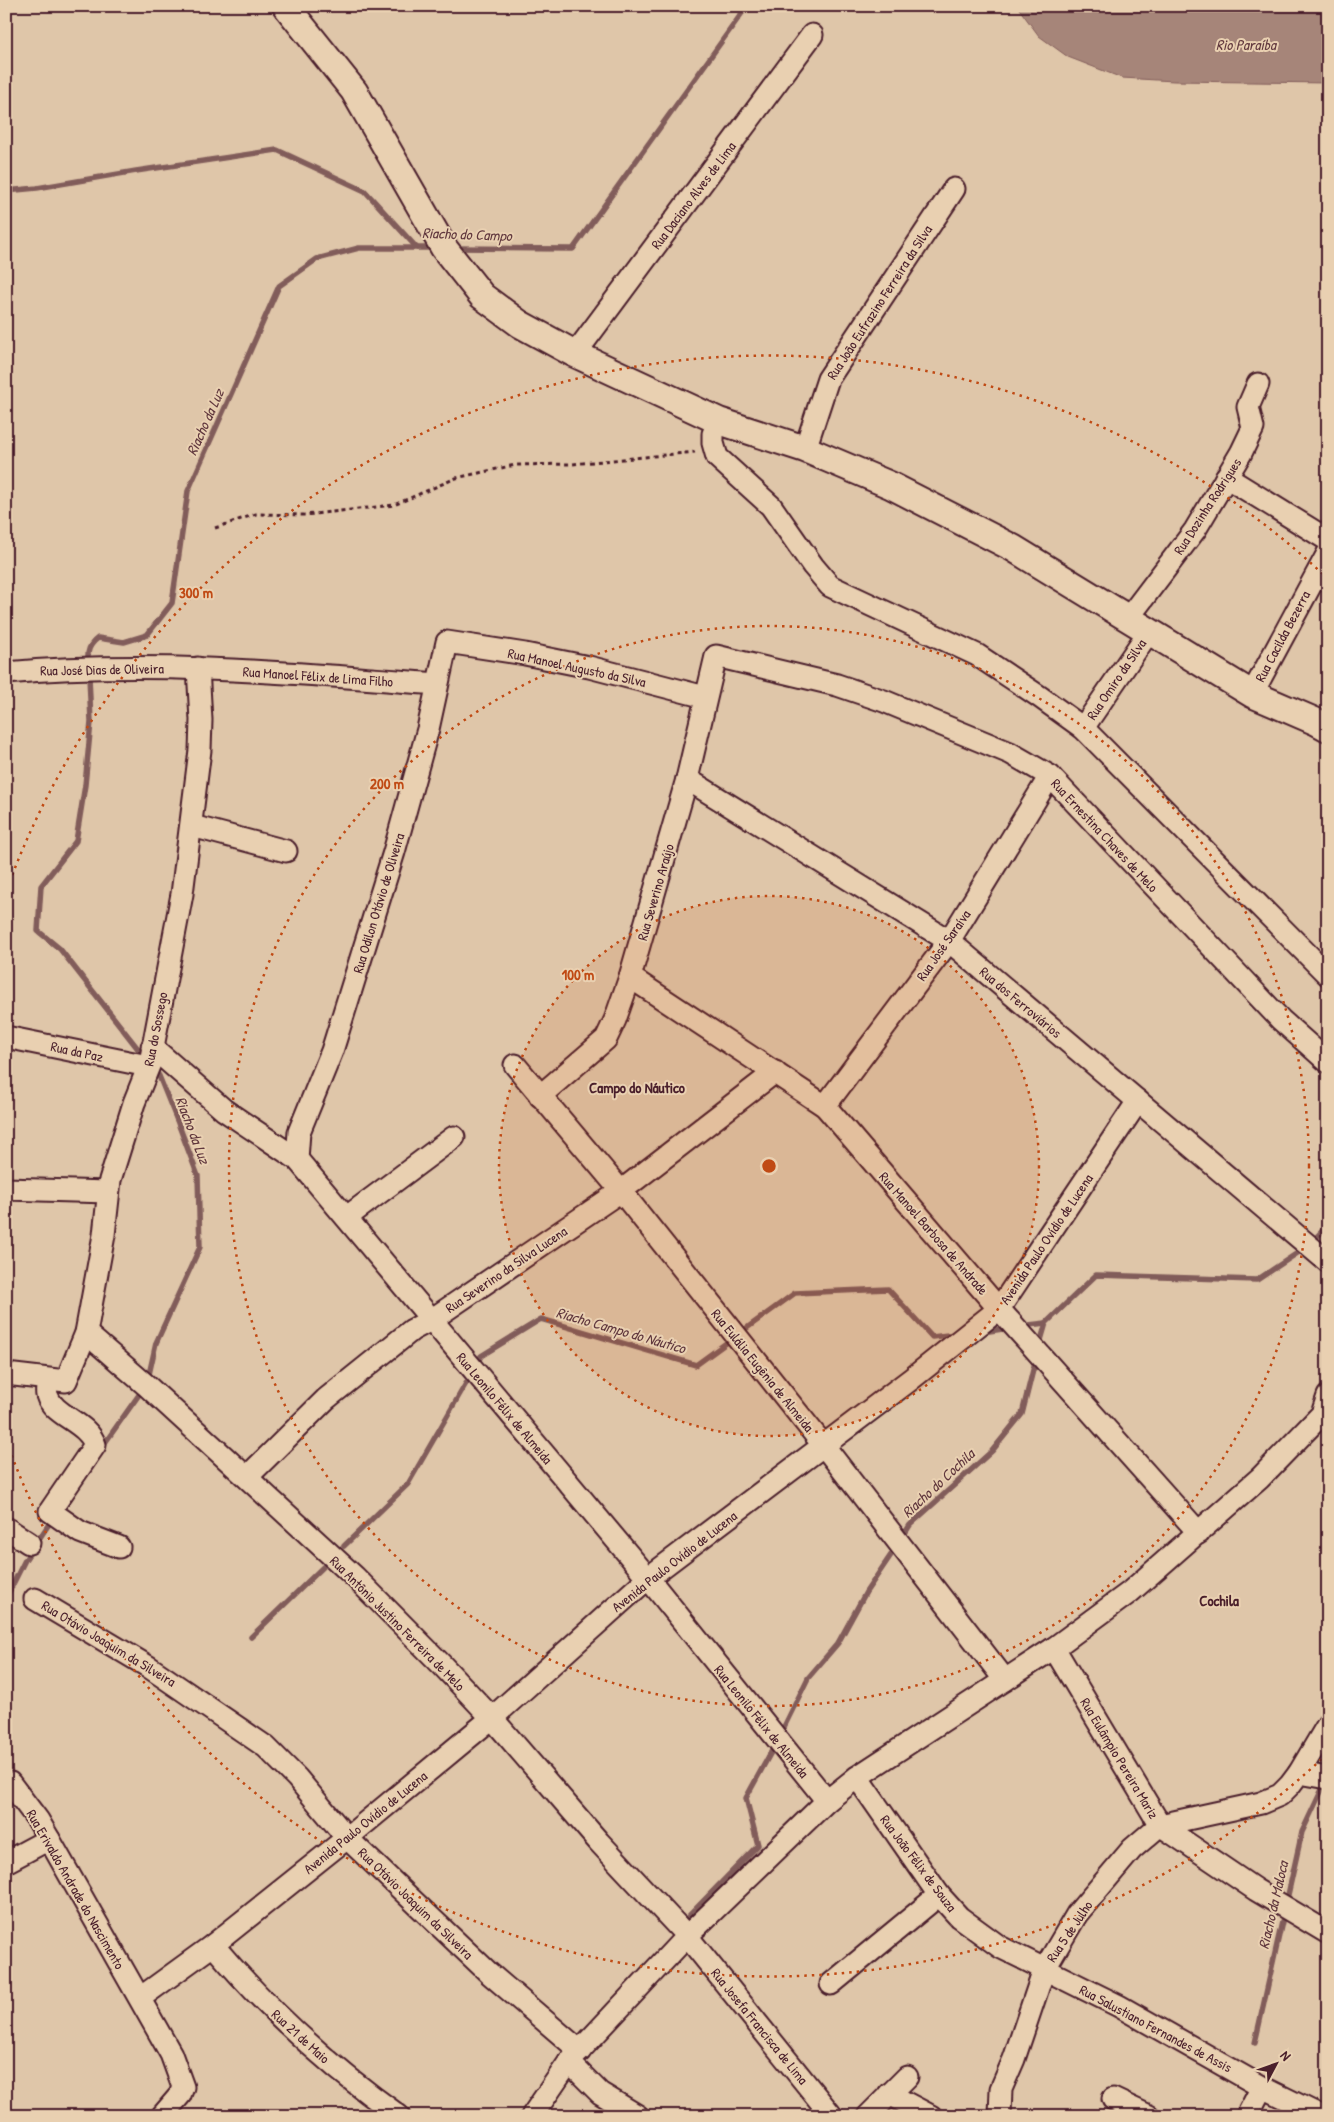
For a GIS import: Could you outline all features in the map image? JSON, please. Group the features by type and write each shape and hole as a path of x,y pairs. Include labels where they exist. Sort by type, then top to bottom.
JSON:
{"main road":[{"path":"286,6 354,91 444,248 482,296 520,324 575,354 719,421 805,449 890,485 1013,548 1252,694 1324,724"}],"street":[{"name":"Rua Daciano Alves de Lima","path":"575,354 812,35"},
{"name":"Rua João Eufrazino Ferreira da Silva","path":"805,449 828,379 954,189"},
{"name":"Rua Dozinha Rodrigues","path":"1139,624 1253,428 1248,407 1258,384"},
{"path":"719,421 713,434 714,450 724,464 771,506 813,566 830,586 977,656 1083,728 1328,975"},
{"path":"1226,477 1328,540"},
{"name":"Rua Cacilda Bezerra","path":"1252,694 1328,553"},
{"name":"Rua Omiro da Silva","path":"1083,728 1139,624"},
{"name":"Rua Odilon Otávio de Oliveira","path":"297,1159 299,1132 332,1051 394,852 428,729 447,642"},
{"name":"Rua Manoel Augusto da Silva","path":"447,642 525,654 589,667 705,697"},
{"name":"Rua Severino Araújo","path":"540,1096 606,1039 630,977 687,779 716,656"},
{"name":"Rua Ernestina Chaves de Melo","path":"716,656 837,685 884,701 1010,753 1050,776 1281,1020 1328,1062"},
{"name":"Rua Manoel Félix de Lima Filho","path":"198,668 437,684"},
{"name":"Rua José Dias de Oliveira","path":"6,673 51,669 198,668"},
{"name":"Rua do Sossego","path":"57,1381 86,1333 104,1235 108,1192 134,1103 150,1057 182,894 192,826 200,750 198,668"},
{"name":"Rua José Saraíva","path":"825,1106 949,941 1050,776"},
{"name":"Rua dos Ferroviários","path":"687,779 949,941 1328,1262"},
{"path":"192,826 286,851"},
{"name":"Rua Manoel Barbosa de Andrade","path":"630,977 825,1106 999,1309 1199,1533"},
{"name":"Rua da Paz","path":"6,1037 150,1057"},
{"name":"Rua Leonilo Félix de Almeida","path":"150,1057 297,1159 648,1578 827,1802"},
{"name":"Rua Eulália Eugênia de Almeida","path":"515,1065 621,1191 824,1446 1005,1680"},
{"name":"Rua Severino da Silva Lucena","path":"247,1477 326,1399 412,1330 431,1320 621,1191 775,1072"},
{"name":"Avenida Paulo Ovídio de Lucena","path":"140,1998 213,1945 347,1838 492,1718 648,1578 824,1446 999,1309 1138,1101"},
{"path":"347,1217 454,1137"},
{"path":"6,1189 108,1192"},
{"name":"Rua Antônio Justino Ferreira de Melo","path":"86,1333 247,1477 355,1577 492,1718 598,1842 687,1936"},
{"path":"6,1374 57,1381"},
{"path":"57,1381 46,1395 51,1404 92,1435 95,1445 50,1511 80,1532 119,1547"},
{"path":"532,2116 574,2056 687,1936 827,1802 856,1777 1054,1648 1130,1592 1260,1478 1326,1410"},
{"path":"6,1528 29,1543"},
{"name":"Rua Otávio Joaquim da Silveira","path":"36,1599 149,1666 266,1747 297,1778 347,1838 574,2056 600,2093 638,2116"},
{"name":"Rua Eulâmpio Pereira Mariz","path":"1054,1648 1160,1825 1196,1847 1256,1890 1328,1933"},
{"path":"1160,1825 1261,1803 1280,1795 1300,1772 1328,1724"},
{"path":"1300,1772 1328,1778"},
{"name":"Rua João Félix de Souza","path":"856,1777 939,1895 959,1917 1000,1948 1044,1970"},
{"name":"Rua Erivaldo Andrade do Nascimento","path":"10,1783 38,1820 170,2054 183,2084 183,2089 162,2116"},
{"name":"Rua 5 de Julho","path":"1000,2116 1001,2089 1014,2059 1044,1970 1077,1914 1132,1849 1160,1825"},
{"path":"6,1862 49,1839"},
{"path":"831,1984 939,1895"},
{"name":"Rua Josefa Francisca de Lima","path":"687,1936 832,2116"},
{"name":"Rua 21 de Maio","path":"213,1945 261,1999 309,2045 399,2116"},
{"name":"Rua Salustiano Fernandes de Assis","path":"1044,1970 1119,2006 1262,2087 1321,2116"},
{"path":"868,2116 907,2077"},
{"path":"1247,2116 1262,2087"},
{"path":"983,2116 1001,2089"},
{"path":"889,2094 931,2116"},
{"path":"1113,2099 1149,2116"}],"path":[{"path":"214,528 256,514 305,515 394,505 456,478 515,466 572,464 714,450"}],"water":[{"name":"Rio Paraíba","path":"1017,6 1328,6 1328,83 1174,81 1122,78 1068,57 1039,36"}],"waterway":[{"name":"Riacho do Campo","path":"454,248 573,249 747,6"},
{"name":"Riacho do Campo","path":"6,191 37,188 277,150 365,191 417,248"},
{"name":"Riacho da Luz","path":"88,662 89,648 98,638 124,642 147,635 172,603 188,491 279,286 317,259 359,248 435,248"},
{"name":"Riacho da Luz","path":"89,676 91,722 85,785 76,841 41,886 38,931 60,949 146,1059"},
{"name":"Riacho da Luz","path":"148,1379 156,1343 200,1247 198,1176 159,1076 153,1068"},
{"name":"Riacho do Cochila","path":"1312,1242 1328,1225"},
{"name":"Riacho do Cochila","path":"1039,1347 1046,1323 1096,1275 1257,1280 1305,1248"},
{"name":"Riacho Campo do Náutico","path":"476,1365 481,1356 541,1319 696,1365 795,1293 888,1289 932,1337 956,1334"},
{"name":"Riacho Campo do Náutico","path":"1020,1326 1046,1323"},
{"name":"Riacho Campo do Náutico","path":"983,1332 1009,1328"},
{"name":"Riacho do Cochila","path":"902,1538 910,1525 992,1451 1022,1414 1036,1358"},
{"name":"Riacho Campo do Náutico","path":"344,1546 408,1484 472,1373"},
{"name":"Riacho da Luz","path":"102,1447 143,1389"},
{"name":"Riacho da Luz","path":"6,1598 25,1560 53,1518"},
{"name":"Riacho do Cochila","path":"780,1735 808,1678 838,1643 866,1592 897,1546"},
{"name":"Riacho Campo do Náutico","path":"251,1637 323,1567"},
{"name":"Riacho do Cochila","path":"683,1922 758,1845 746,1798 776,1743"},
{"name":"Riacho da Maloca","path":"1255,2043 1302,1832 1325,1783"}],"district":[{"name":"Campo do Náutico","path":"637,1087"},
{"name":"Cochila","path":"1219,1600"}]}
